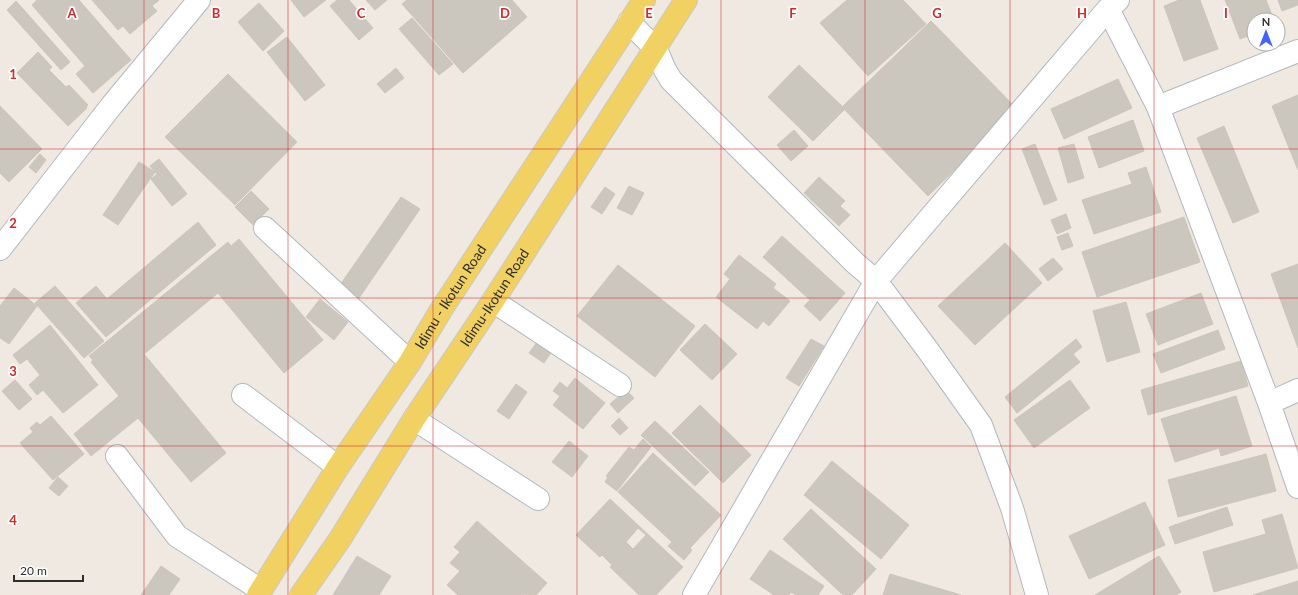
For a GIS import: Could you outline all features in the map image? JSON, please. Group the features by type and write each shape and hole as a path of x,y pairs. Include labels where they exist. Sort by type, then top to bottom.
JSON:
{"main road":[{"name":"Idimu - Ikotun Road","path":"259,593 338,467 410,362 441,310 644,0"},
{"name":"Idimu-Ikotun Road","path":"301,595 340,539 414,419 493,301 686,0"}],"street":[{"path":"0,249 112,105 199,0"},
{"path":"694,595 876,281 1113,4 1158,107 1269,403 1298,487"},
{"path":"629,22 656,49 671,80 849,257 876,281 981,425 1012,508 1034,594"},
{"path":"1158,107 1298,50"},
{"path":"265,228 410,362"},
{"path":"493,301 620,385"},
{"path":"1269,403 1298,390"},
{"path":"242,395 338,467"},
{"path":"414,419 538,499"},
{"path":"118,456 177,536 259,593"}],"building":[{"path":"37,0 79,0 131,60 93,93 76,74 85,66 32,5"},
{"path":"92,0 159,0 152,6 157,11 130,34 123,26 118,30"},
{"path":"291,0 326,0 304,17"},
{"path":"337,0 349,0 373,28 359,40 330,6"},
{"path":"366,0 387,0 375,10"},
{"path":"407,0 512,0 527,17 463,73 402,4"},
{"path":"847,0 903,0 926,24 868,76 820,23"},
{"path":"1179,0 1200,0 1218,49 1184,61 1164,6"},
{"path":"1225,0 1266,0 1271,12 1246,12 1246,37 1240,39"},
{"path":"1278,0 1298,0 1298,5 1282,11"},
{"path":"16,1 70,62 61,70 7,10"},
{"path":"259,3 284,31 263,51 238,22"},
{"path":"412,18 453,64 439,75 399,29"},
{"path":"931,21 1017,109 928,196 842,107"},
{"path":"287,37 325,85 305,101 267,52"},
{"path":"38,52 52,67 49,70 66,87 69,85 88,105 86,107 87,108 68,126 17,73"},
{"path":"799,65 845,109 813,141 768,97"},
{"path":"396,68 404,78 385,93 377,84"},
{"path":"228,74 297,142 235,205 165,137"},
{"path":"1118,79 1132,108 1064,139 1051,109"},
{"path":"1298,95 1298,170 1272,106"},
{"path":"0,106 42,149 9,182 0,173"},
{"path":"1133,120 1144,151 1099,168 1088,137"},
{"path":"1224,126 1259,212 1233,223 1197,138"},
{"path":"794,130 808,146 791,161 777,145"},
{"path":"1035,144 1057,200 1044,205 1022,149"},
{"path":"1074,144 1084,178 1068,183 1058,148"},
{"path":"40,154 46,160 36,173 29,167"},
{"path":"159,159 187,194 172,206 151,179 157,174 150,166"},
{"path":"139,162 155,172 118,225 103,215"},
{"path":"1146,167 1161,212 1094,234 1082,200 1132,184 1128,173"},
{"path":"819,177 845,201 840,206 850,215 839,226 804,193"},
{"path":"629,186 644,193 632,215 617,208"},
{"path":"605,187 615,194 602,214 591,207"},
{"path":"251,191 269,209 253,225 235,207"},
{"path":"401,197 420,209 357,301 338,288"},
{"path":"1066,214 1071,228 1057,234 1051,220"},
{"path":"1184,217 1200,262 1097,297 1082,252"},
{"path":"198,222 216,245 106,337 76,303 96,286 107,299"},
{"path":"1068,233 1073,246 1062,250 1057,237"},
{"path":"782,236 845,293 820,321 804,306 810,300 763,257"},
{"path":"239,239 323,340 284,373 218,293 144,354 226,453 191,482 138,418 91,456 74,434 119,396 91,362 93,360 89,356 228,242 231,246"},
{"path":"1005,243 1042,283 975,345 938,306"},
{"path":"739,255 776,284 773,288 790,301 769,326 763,321 757,329 716,297 730,279 724,274"},
{"path":"1053,258 1063,269 1048,281 1039,269"},
{"path":"1298,264 1298,348 1271,274"},
{"path":"618,265 695,326 655,377 577,316"},
{"path":"55,286 104,341 84,358 35,303"},
{"path":"14,288 37,306 9,344 0,338 0,306"},
{"path":"1201,293 1213,324 1158,345 1146,314"},
{"path":"320,299 348,322 334,340 306,317"},
{"path":"1126,302 1140,352 1107,362 1093,311"},
{"path":"705,324 737,354 712,380 680,350"},
{"path":"50,325 98,385 63,413 43,390 37,395 29,385 40,375 27,359 20,364 13,355"},
{"path":"1218,330 1225,349 1161,373 1153,354"},
{"path":"811,339 824,346 799,386 786,378"},
{"path":"1076,339 1082,347 1073,354 1080,362 1017,413 1005,397"},
{"path":"538,341 552,351 544,363 529,353"},
{"path":"1241,361 1248,386 1148,415 1141,390"},
{"path":"575,378 605,403 583,429 553,405 560,396 553,391 560,382 567,388"},
{"path":"15,380 32,399 19,410 2,391"},
{"path":"1070,380 1090,408 1034,448 1014,420"},
{"path":"516,384 527,392 509,419 497,411"},
{"path":"626,390 634,398 618,413 610,404"},
{"path":"1236,396 1252,446 1221,456 1219,448 1175,462 1161,419"},
{"path":"700,405 751,455 723,483 672,433"},
{"path":"51,416 84,454 53,480 20,443 33,432 30,428 37,422 40,425"},
{"path":"619,418 628,428 620,435 611,426"},
{"path":"655,421 709,472 695,486 641,435"},
{"path":"643,439 651,447 617,491 605,482 608,477 606,476 629,447 634,450"},
{"path":"569,441 588,456 572,477 552,462"},
{"path":"653,453 721,515 690,548 692,550 684,560 668,546 672,542 618,492"},
{"path":"1266,454 1276,491 1178,517 1168,480"},
{"path":"832,461 909,525 881,559 804,495"},
{"path":"58,477 68,486 59,496 49,488"},
{"path":"610,499 683,567 656,595 639,595 610,567 612,565 602,555 600,557 576,535","holes":["638,528 646,535 633,549 626,542"]},
{"path":"1145,502 1165,545 1089,579 1069,536"},
{"path":"1227,507 1233,525 1175,544 1169,527"},
{"path":"811,509 876,569 852,595 843,595 783,539"},
{"path":"1282,514 1298,568 1214,592 1203,552 1266,534 1262,520"},
{"path":"477,521 547,583 536,595 458,595 447,585 460,571 450,563 460,552 454,547"},
{"path":"770,550 824,586 818,595 796,595 791,592 789,595 774,595 750,579"},
{"path":"357,556 391,576 379,595 333,595"},
{"path":"1159,556 1181,592 1176,595 1095,595"},
{"path":"161,566 180,579 169,595 141,595"},
{"path":"890,574 961,595 883,595"},
{"path":"1298,581 1298,595 1253,595"}]}
